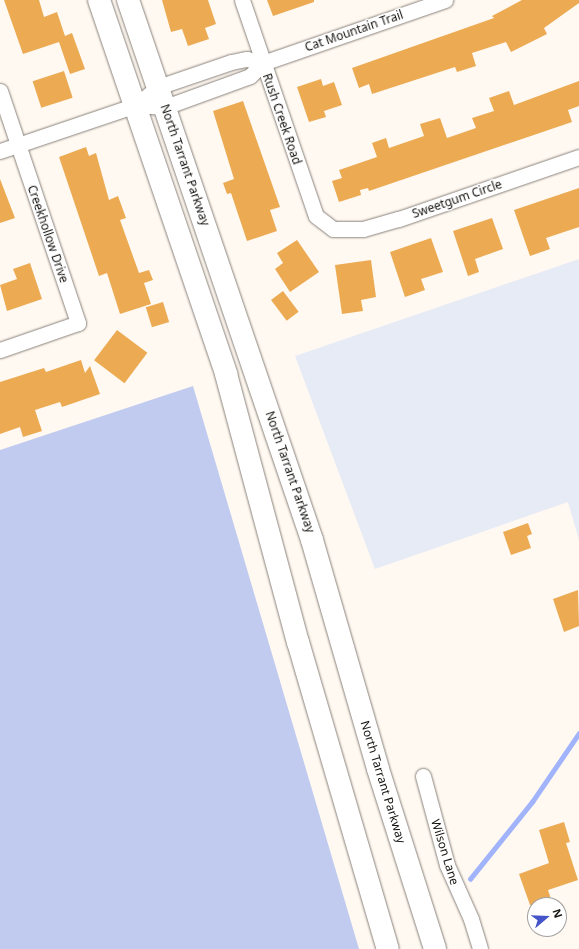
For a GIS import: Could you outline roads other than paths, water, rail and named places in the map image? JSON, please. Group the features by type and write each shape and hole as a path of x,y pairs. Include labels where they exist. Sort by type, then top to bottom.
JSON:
{"main road":[{"path":"99,0 136,105 226,374 298,642 388,949"},
{"name":"North Tarrant Parkway","path":"128,0 314,545 378,769 435,949"}],"street":[{"name":"Rush Creek Road","path":"242,0 262,63 316,216 333,229"},
{"name":"Cat Mountain Trail","path":"136,105 165,107 250,76 262,63 445,0"},
{"name":"Cat Mountain Trail","path":"0,151 136,105 158,87 231,62 247,59 262,63"},
{"name":"Creekhollow Drive","path":"0,91 78,323 0,350"},
{"name":"Sweetgum Circle","path":"333,229 363,229 400,219 579,156"},
{"name":"Wilson Lane","path":"423,776 447,865 471,919 480,949"}],"waterway":[{"path":"470,879 532,802 579,733"}]}
